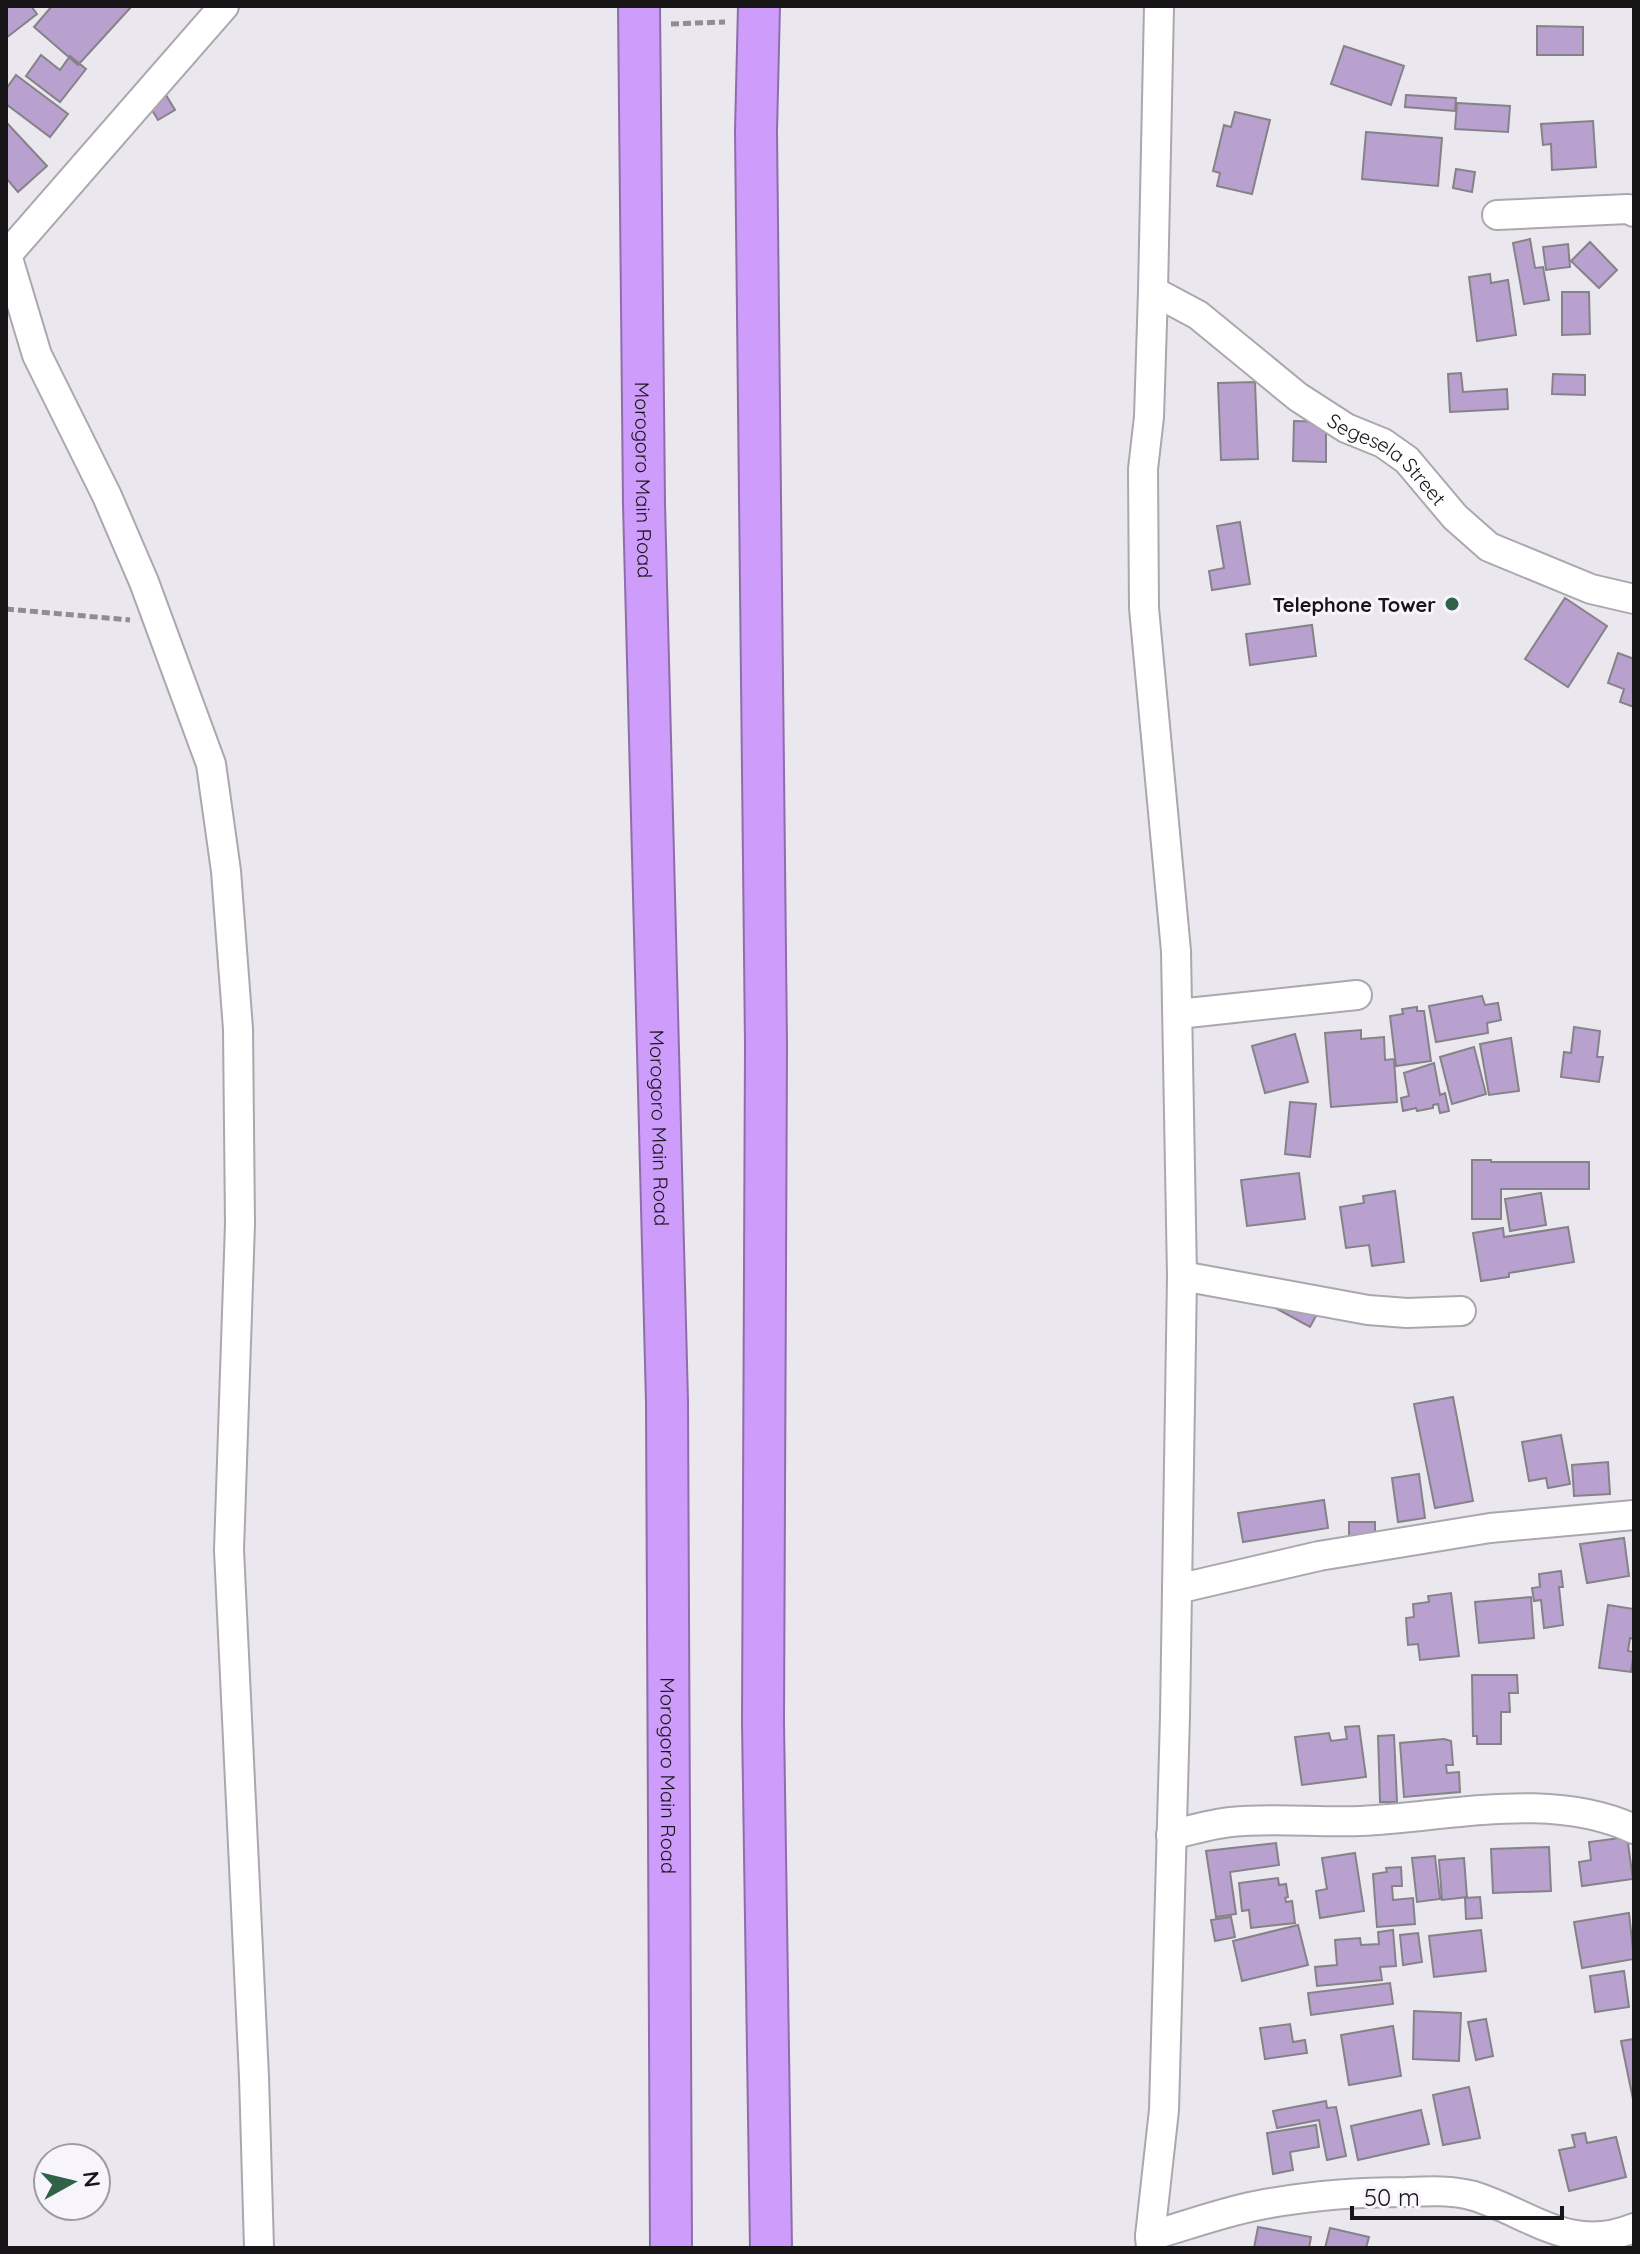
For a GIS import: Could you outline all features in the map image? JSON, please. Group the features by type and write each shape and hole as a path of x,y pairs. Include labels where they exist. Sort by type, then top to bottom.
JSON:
{"highway":[{"path":"758,14 766,1045 763,1722 771,2248"},
{"name":"Morogoro Main Road","path":"639,15 644,504 667,1402 671,2248"}],"street":[{"path":"224,6 7,256 37,355 107,496 159,623 211,764 226,871 238,1029 240,1224 229,1550 259,2248"},
{"path":"1159,6 1149,417 1143,469 1144,608 1176,951 1182,1276 1164,2110 1150,2242 1255,2206 1381,2192 1437,2191 1472,2195 1540,2239 1620,2235 1634,2228"},
{"path":"1497,215 1628,209 1634,212"},
{"name":"Segesela Street","path":"1153,291 1198,315 1298,397 1346,428 1383,443 1407,460 1455,517 1489,547 1591,589 1634,599"},
{"path":"1178,1014 1357,995"},
{"path":"1182,1276 1368,1310 1407,1313 1461,1311"},
{"path":"1177,1589 1319,1556 1396,1543 1490,1528 1634,1515"},
{"path":"1171,1835 1231,1822 1357,1821 1512,1810 1568,1810 1613,1819 1634,1829"}],"path":[{"path":"639,15 758,14"},
{"path":"6,609 159,623"}],"building":[{"path":"6,6 31,6 37,14 6,38"},
{"path":"52,6 132,6 78,65 34,27"},
{"path":"1537,26 1583,27 1583,55 1537,55"},
{"path":"1344,46 1404,66 1391,105 1331,84"},
{"path":"41,55 60,70 70,56 86,69 60,102 26,76"},
{"path":"16,75 68,114 50,137 6,104 6,89"},
{"path":"166,95 175,110 158,120 149,105"},
{"path":"1406,95 1456,98 1455,111 1405,107"},
{"path":"1457,103 1510,106 1508,132 1455,129"},
{"path":"1235,112 1270,120 1252,194 1217,186 1220,173 1213,171 1224,125 1231,127"},
{"path":"1593,121 1596,167 1552,170 1551,144 1543,145 1541,124"},
{"path":"6,122 47,166 18,192 6,178"},
{"path":"1366,132 1442,138 1438,186 1362,179"},
{"path":"1456,169 1475,172 1472,192 1453,188"},
{"path":"1530,239 1535,268 1543,267 1549,300 1524,304 1513,243"},
{"path":"1590,242 1617,270 1599,288 1571,261"},
{"path":"1568,244 1570,267 1546,270 1543,247"},
{"path":"1490,274 1491,283 1508,280 1516,335 1477,341 1469,277"},
{"path":"1562,292 1589,292 1590,334 1562,335"},
{"path":"1461,373 1463,392 1507,389 1508,409 1450,412 1448,374"},
{"path":"1553,374 1585,375 1585,395 1552,394"},
{"path":"1255,382 1258,459 1221,460 1218,383"},
{"path":"1294,421 1326,422 1326,462 1293,461"},
{"path":"1240,522 1250,584 1212,590 1209,571 1224,568 1217,526"},
{"path":"1565,598 1607,626 1568,687 1525,659"},
{"path":"1312,625 1316,656 1250,665 1246,634"},
{"path":"1618,653 1634,659 1634,707 1620,702 1624,689 1608,683"},
{"path":"1482,996 1485,1005 1498,1003 1501,1020 1487,1023 1488,1033 1436,1042 1429,1006"},
{"path":"1417,1007 1417,1011 1424,1011 1431,1061 1396,1066 1390,1016 1403,1014 1402,1009"},
{"path":"1574,1027 1600,1031 1597,1057 1603,1057 1599,1082 1561,1077 1564,1052 1571,1053"},
{"path":"1361,1030 1361,1039 1384,1037 1385,1060 1394,1059 1397,1102 1331,1107 1325,1033"},
{"path":"1295,1034 1308,1082 1265,1093 1252,1046"},
{"path":"1511,1038 1519,1091 1489,1095 1480,1044"},
{"path":"1474,1047 1486,1094 1452,1104 1440,1057"},
{"path":"1434,1063 1440,1095 1445,1093 1449,1111 1440,1113 1438,1104 1433,1108 1403,1111 1401,1098 1409,1096 1404,1073"},
{"path":"1290,1102 1316,1104 1310,1157 1285,1154"},
{"path":"1472,1160 1589,1162 1589,1189 1501,1189 1501,1219 1472,1219"},
{"path":"1299,1173 1305,1219 1247,1226 1241,1180"},
{"path":"1395,1191 1404,1262 1372,1266 1369,1245 1346,1248 1340,1207 1364,1203 1363,1196"},
{"path":"1541,1193 1546,1225 1510,1231 1505,1199"},
{"path":"1568,1227 1574,1262 1481,1281 1473,1233 1503,1228 1504,1237"},
{"path":"1276,1295 1316,1316 1310,1327 1270,1305"},
{"path":"1453,1397 1473,1501 1435,1508 1414,1404"},
{"path":"1561,1435 1570,1484 1548,1488 1546,1478 1529,1481 1522,1442"},
{"path":"1608,1462 1610,1494 1574,1496 1572,1465"},
{"path":"1419,1474 1425,1518 1398,1522 1392,1478"},
{"path":"1324,1500 1328,1528 1243,1542 1238,1513"},
{"path":"1349,1522 1375,1522 1375,1540 1349,1540"},
{"path":"1624,1538 1629,1576 1587,1583 1580,1544"},
{"path":"1561,1571 1563,1587 1559,1587 1563,1625 1544,1628 1541,1600 1534,1601 1532,1588 1540,1587 1539,1574"},
{"path":"1451,1593 1459,1656 1420,1660 1418,1644 1408,1645 1406,1618 1414,1617 1413,1604 1429,1602 1428,1596"},
{"path":"1531,1597 1534,1638 1479,1643 1475,1602"},
{"path":"1608,1605 1634,1609 1634,1639 1630,1638 1628,1651 1634,1652 1631,1672 1599,1668"},
{"path":"1472,1675 1517,1675 1518,1693 1509,1693 1510,1712 1501,1712 1501,1744 1477,1744 1477,1736 1473,1736"},
{"path":"1359,1726 1366,1777 1302,1785 1295,1737 1329,1733 1331,1741 1347,1739 1345,1727"},
{"path":"1394,1735 1397,1802 1380,1802 1378,1736"},
{"path":"1451,1741 1453,1765 1446,1765 1447,1773 1459,1772 1460,1792 1404,1797 1400,1743"},
{"path":"1627,1837 1633,1879 1582,1886 1579,1862 1591,1860 1589,1842"},
{"path":"1276,1843 1279,1865 1230,1872 1236,1914 1216,1917 1206,1851"},
{"path":"1549,1847 1551,1891 1493,1893 1491,1849"},
{"path":"1355,1853 1364,1911 1320,1918 1316,1891 1327,1889 1322,1858"},
{"path":"1435,1856 1440,1899 1417,1902 1412,1858"},
{"path":"1464,1858 1467,1897 1442,1900 1439,1860"},
{"path":"1401,1867 1402,1886 1392,1886 1393,1900 1413,1898 1415,1924 1377,1927 1373,1874 1387,1872 1386,1868"},
{"path":"1278,1878 1279,1885 1286,1884 1288,1897 1285,1898 1286,1902 1292,1901 1295,1923 1251,1928 1249,1910 1242,1911 1239,1883"},
{"path":"1480,1897 1482,1918 1466,1919 1465,1898"},
{"path":"1629,1913 1634,1959 1582,1968 1574,1922"},
{"path":"1231,1917 1235,1937 1215,1941 1211,1920"},
{"path":"1298,1925 1308,1965 1242,1981 1233,1941"},
{"path":"1393,1930 1396,1966 1380,1967 1382,1980 1317,1986 1315,1967 1337,1965 1335,1940 1360,1938 1361,1945 1379,1944 1378,1932"},
{"path":"1481,1930 1486,1971 1434,1977 1429,1936"},
{"path":"1418,1933 1422,1962 1403,1965 1400,1935"},
{"path":"1624,1971 1629,2007 1595,2012 1590,1976"},
{"path":"1390,1983 1393,2004 1311,2015 1308,1993"},
{"path":"1414,2011 1461,2013 1459,2061 1413,2059"},
{"path":"1486,2019 1493,2056 1476,2060 1468,2022"},
{"path":"1290,2024 1293,2042 1305,2040 1307,2053 1265,2059 1260,2028"},
{"path":"1393,2026 1401,2076 1349,2085 1341,2035"},
{"path":"1634,2039 1634,2104 1621,2041"},
{"path":"1469,2087 1480,2138 1443,2145 1433,2095"},
{"path":"1326,2101 1327,2108 1336,2107 1346,2156 1327,2160 1319,2120 1277,2128 1273,2111"},
{"path":"1421,2110 1429,2144 1358,2160 1351,2126"},
{"path":"1316,2125 1319,2147 1290,2152 1293,2170 1273,2174 1267,2133"},
{"path":"1585,2133 1587,2143 1616,2137 1626,2177 1569,2191 1559,2150 1575,2147 1572,2135"},
{"path":"1258,2227 1311,2237 1309,2248 1254,2248"},
{"path":"1330,2228 1369,2237 1366,2248 1325,2248"}],"place":[{"name":"Telephone Tower","path":"1452,604"}]}
